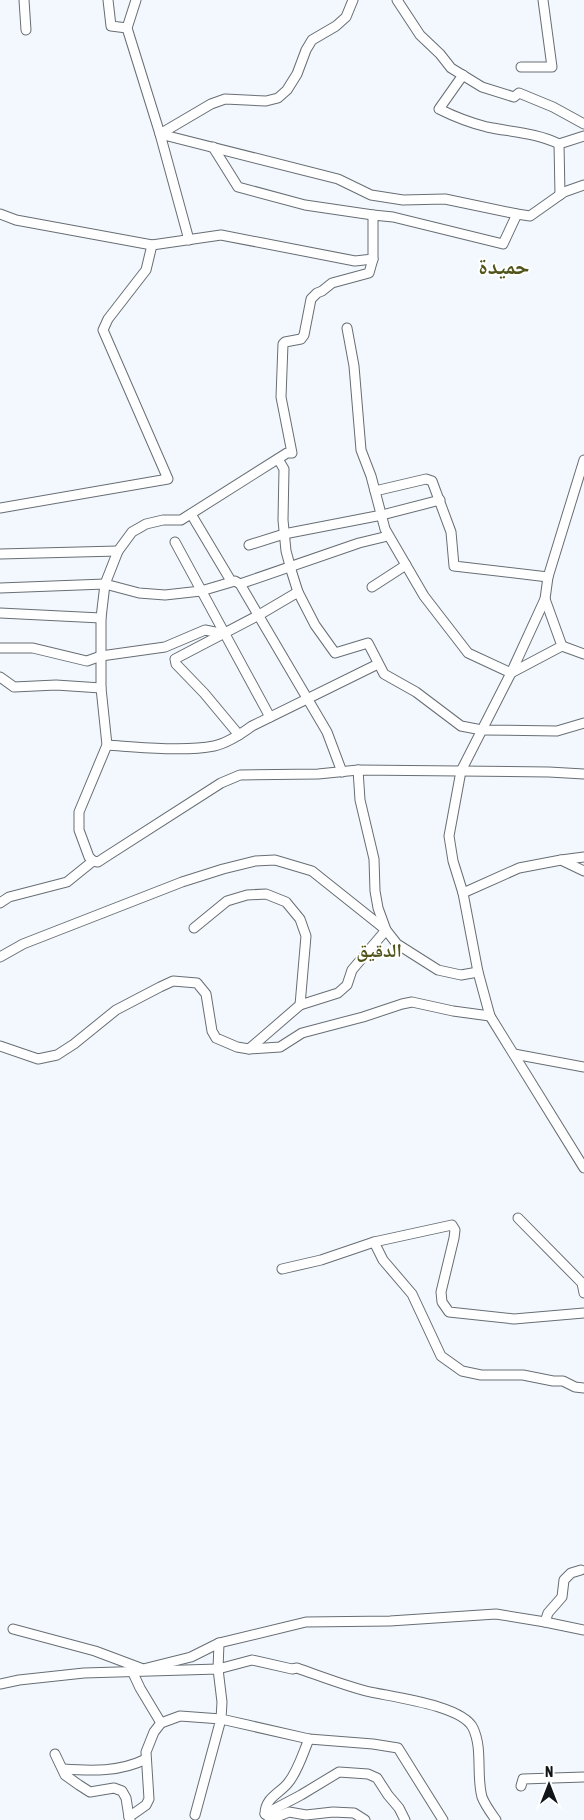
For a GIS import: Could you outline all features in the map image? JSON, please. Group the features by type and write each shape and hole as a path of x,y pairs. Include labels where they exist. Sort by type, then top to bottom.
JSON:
{"street":[{"path":"24,0 26,30"},
{"path":"108,0 111,26 127,28"},
{"path":"136,0 127,28 160,134 189,240"},
{"path":"160,134 212,104 226,99 266,101 278,98 287,90 297,74 312,40 336,26 346,17 353,0"},
{"path":"397,0 420,35 440,54 450,68 482,87 514,97 519,93 553,107 584,124"},
{"path":"521,67 552,66 542,0"},
{"path":"463,75 439,109 448,114 485,126 534,135 560,144 584,136"},
{"path":"160,134 338,179 371,195 403,200 445,199 530,216 560,195 584,185"},
{"path":"560,144 560,195"},
{"path":"213,147 238,187 305,205 393,217 503,244 517,214"},
{"path":"0,214 16,220 152,245 221,235 356,261 373,259"},
{"path":"373,215 373,259 369,273 332,283 317,293 311,299 304,335 301,339 283,344 281,397 293,449 292,453 287,453 181,520 163,520 137,528 118,551 105,584 102,618 101,688 107,745 79,812 79,830 89,857 92,861 98,862 231,778 240,775 318,774 358,770 584,774"},
{"path":"0,508 168,479 103,330 108,319 146,270 152,245"},
{"path":"347,328 354,366 361,450 388,536 424,596 468,653 511,673"},
{"path":"278,459 284,469 282,501 284,534 290,568 298,592 315,625 335,653 368,643 384,674 416,692 460,726 482,730 557,731 584,723"},
{"path":"584,460 580,492 548,576 545,599 511,673 461,771 449,836 478,972 490,1016 584,1168"},
{"path":"375,491 426,479 432,481 451,532 454,566 548,576"},
{"path":"249,545 284,534 382,515 440,500"},
{"path":"191,514 235,583 260,615 327,732 342,772"},
{"path":"0,588 105,584 138,593 165,595 201,592 290,568 359,543 388,536"},
{"path":"174,542 270,717"},
{"path":"0,554 118,551"},
{"path":"372,587 406,565"},
{"path":"239,735 204,693 176,664 174,659 226,634 298,592"},
{"path":"545,599 562,646"},
{"path":"0,613 102,618"},
{"path":"0,648 33,648 87,661 101,656 165,647 205,630 226,634"},
{"path":"511,673 562,646 584,654"},
{"path":"107,745 160,748 215,746 378,664"},
{"path":"0,677 14,687 56,685 101,688"},
{"path":"358,770 360,800 374,859 375,891 378,908 386,930"},
{"path":"462,893 519,868 584,857"},
{"path":"0,957 23,944 182,882 255,861 275,860 312,871 386,930 397,944 438,970 461,975 478,972"},
{"path":"561,860 584,871"},
{"path":"0,902 9,897 67,882 92,861"},
{"path":"194,928 226,901 247,895 266,894 286,902 300,919 306,936 300,1005"},
{"path":"249,1050 300,1005 338,993 347,985 352,970 386,930"},
{"path":"0,1046 38,1058 57,1055 74,1044 116,1010 172,981 197,983 206,994 212,1031 216,1038 249,1050 280,1047 302,1033 412,1002 453,1011 490,1016"},
{"path":"514,1054 584,1067"},
{"path":"518,1218 582,1283 584,1293"},
{"path":"282,1269 321,1260 374,1242 452,1225 455,1230 454,1238 441,1292 442,1302 449,1312 514,1319 584,1313 584,1306"},
{"path":"374,1242 383,1260 412,1294 441,1356 448,1362 462,1371 482,1375 523,1374 548,1380 563,1381 575,1387 584,1388"},
{"path":"545,1622 548,1613 562,1598 564,1580 571,1573 581,1570"},
{"path":"13,1629 95,1651 143,1669 191,1658 219,1643 306,1622 390,1621 496,1614 584,1630"},
{"path":"194,1815 221,1719 222,1702 218,1669 219,1643"},
{"path":"0,1684 84,1673 218,1669 252,1660 292,1669 297,1668 366,1690 432,1705 456,1714 466,1720 472,1728 477,1742 479,1776 483,1798 496,1820"},
{"path":"133,1672 140,1688 161,1723"},
{"path":"55,1754 65,1775 90,1792 114,1788 122,1791 126,1798 129,1818 146,1805 149,1799 146,1752 154,1732 161,1723 180,1716 221,1719 309,1739 398,1748 444,1820"},
{"path":"270,1818 267,1802 288,1783 309,1739"},
{"path":"63,1770 96,1771 133,1765 146,1759"},
{"path":"270,1818 301,1795 339,1772 368,1774 377,1778 399,1808 405,1820"},
{"path":"520,1786 523,1779 584,1777"},
{"path":"270,1818 289,1812 306,1815 340,1812 354,1813 365,1820"}],"district":[{"name":"حميدة","path":"504,266"},
{"name":"الدقيق","path":"379,950"}]}
